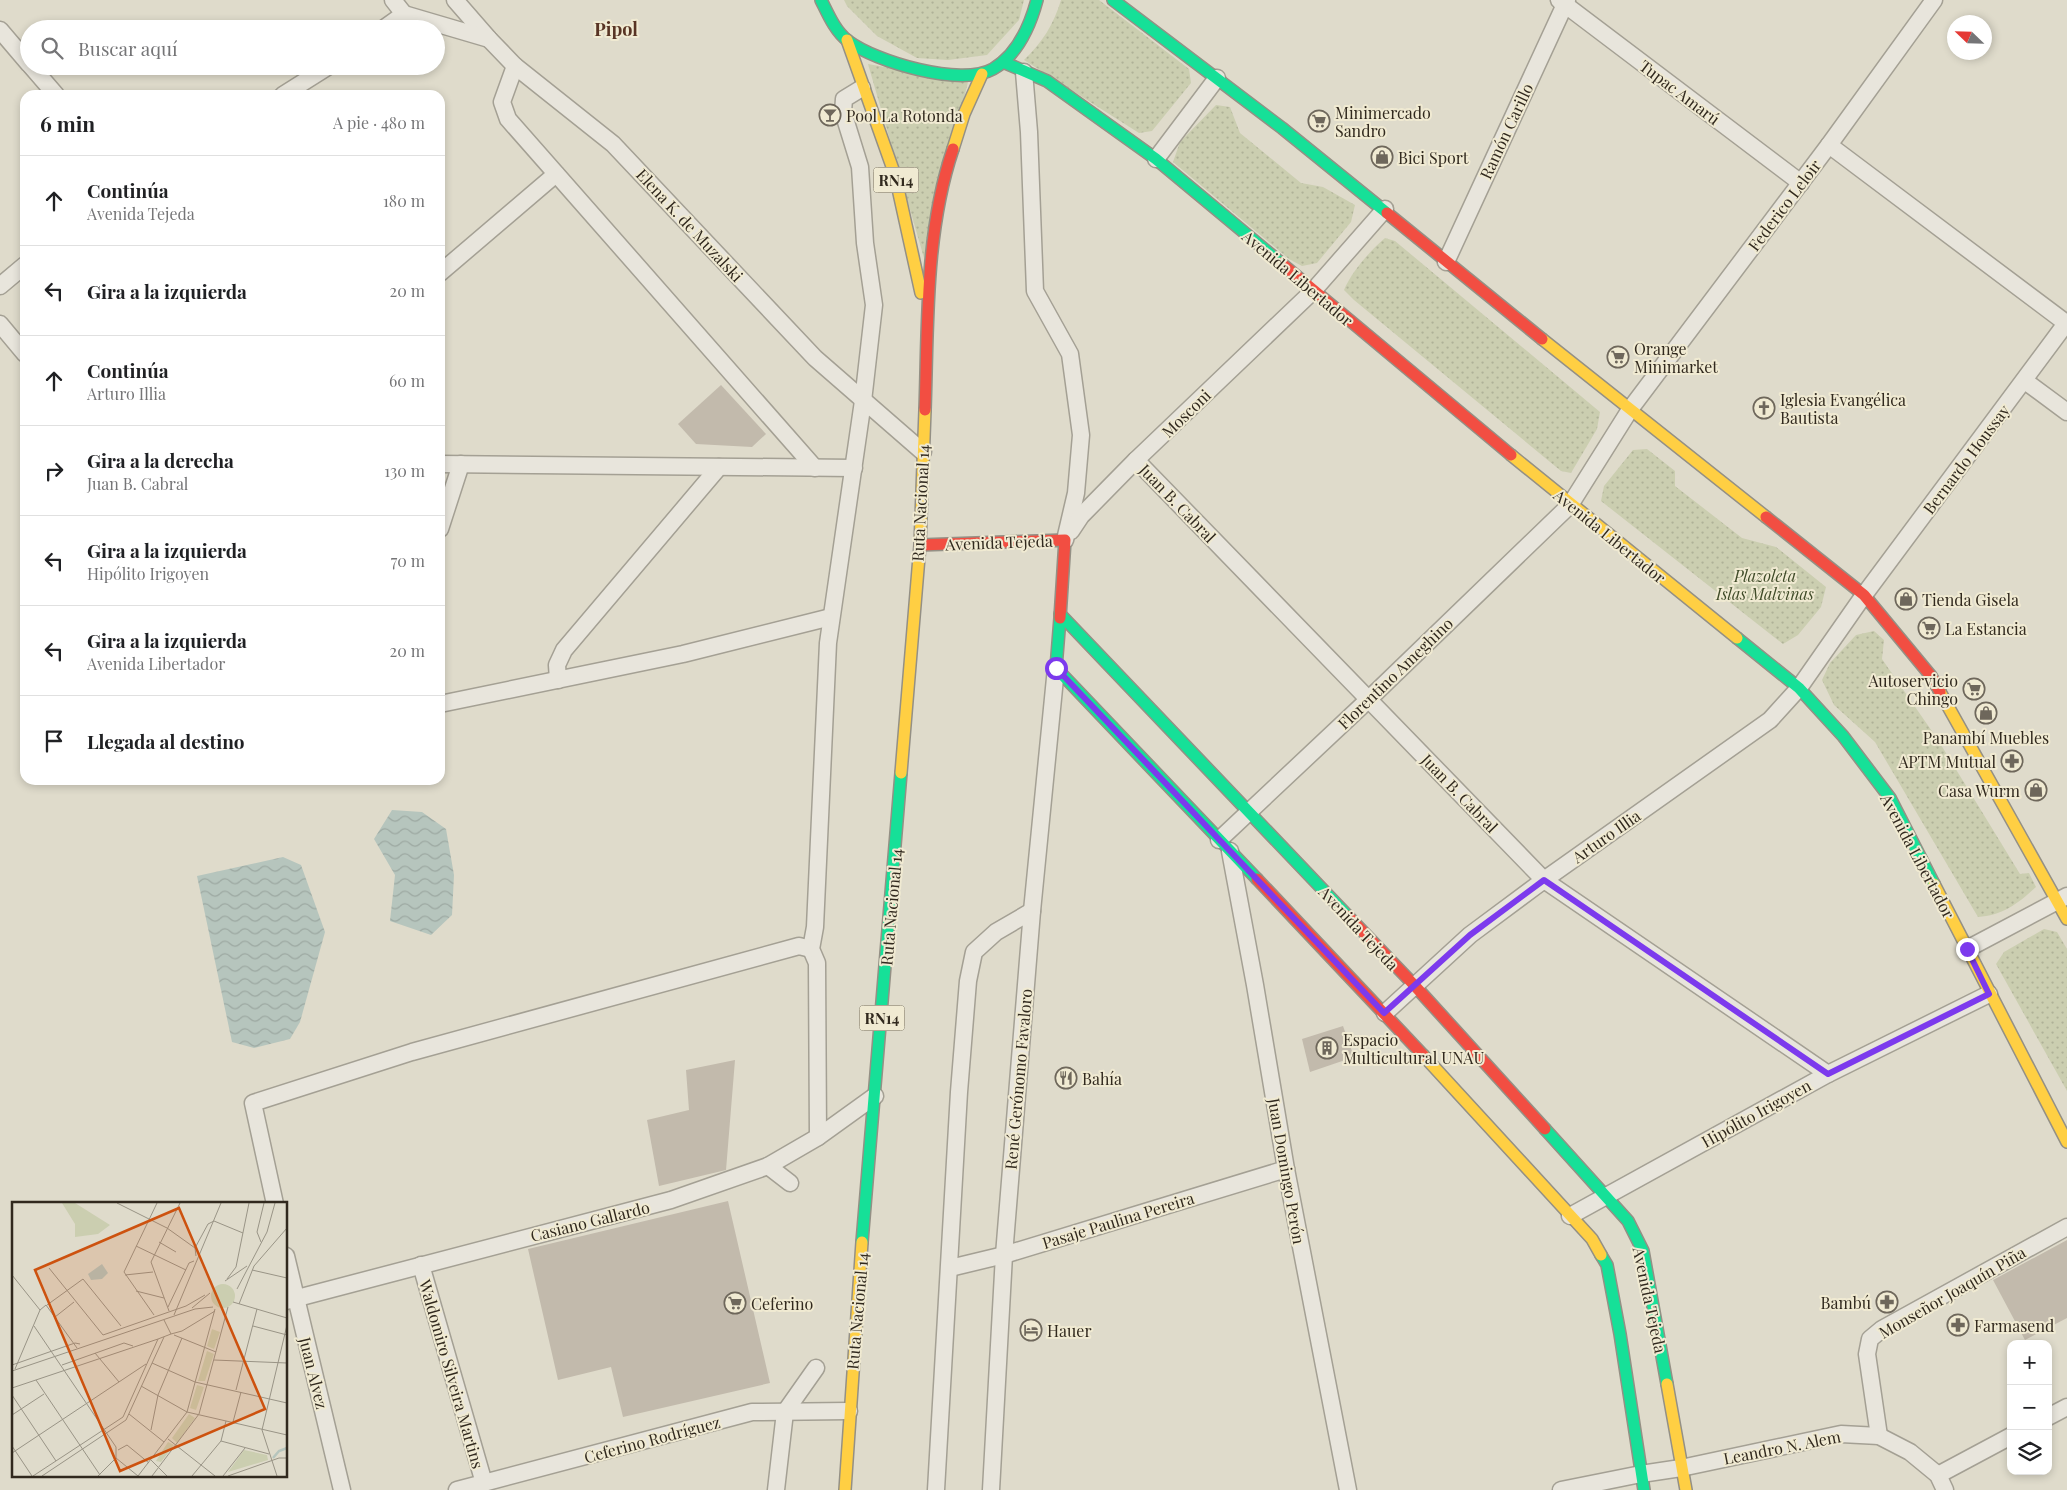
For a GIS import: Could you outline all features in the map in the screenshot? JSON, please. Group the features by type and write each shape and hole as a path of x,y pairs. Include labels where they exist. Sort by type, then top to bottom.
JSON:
{"main road":[{"name":"Ruta Nacional 14","path":"821,0 830,18 847,40 866,52 899,65 934,73 982,74 964,114 945,172 934,232 928,324 920,545 849,1411 845,1490"},
{"path":"982,74 1003,62 1016,47 1035,9 1037,0"},
{"path":"1113,0 1385,209 1446,262 1864,595 1931,676 2062,899 2067,919"},
{"name":"Ruta Nacional 14","path":"847,40 862,88 894,175 928,324"},
{"name":"Avenida Libertador","path":"1003,62 1047,81 1156,159 1570,505 1799,688 1843,736 1890,798 1989,994 2067,1142"},
{"name":"Avenida Tejeda","path":"920,545 1065,540 1056,668"},
{"name":"Avenida Tejeda","path":"1060,614 1415,986 1628,1221 1643,1252 1686,1490"},
{"path":"1056,668 1384,1013 1592,1239 1608,1265 1643,1482"}],"street":[{"path":"393,0 404,14 424,20"},
{"name":"Elena K. de Muzalski","path":"455,0 515,66 614,144 815,358 923,452"},
{"name":"Federico Leloir","path":"1570,505 1631,408 1801,183 1934,0"},
{"name":"Tupac Amarú","path":"1563,2 1801,183"},
{"name":"Ramón Carillo","path":"1446,262 1563,2"},
{"path":"396,20 404,14"},
{"path":"445,26 489,39"},
{"path":"0,30 20,53"},
{"path":"515,66 502,102 508,119 815,468"},
{"path":"1024,72 1029,132 1035,291 1070,354 1081,435 1076,493 1065,540"},
{"path":"39,75 52,90"},
{"path":"291,90 315,75"},
{"path":"1156,159 1216,78"},
{"path":"818,1137 817,963 811,949 815,927 827,652 854,468 874,305 865,243 860,167 843,112 844,99 862,88"},
{"path":"1829,145 2067,322"},
{"path":"445,269 556,174"},
{"name":"Mosconi","path":"1065,540 1081,516 1136,460 1313,291 1385,209"},
{"path":"0,286 20,269"},
{"name":"Bernardo Houssay","path":"1799,688 1864,595 2025,381 2067,322"},
{"path":"0,324 20,348"},
{"path":"2025,381 2067,412"},
{"name":"Juan B. Cabral","path":"1136,460 1544,880 1828,1074"},
{"path":"445,464 854,468"},
{"path":"445,514 461,464"},
{"path":"558,680 558,665 564,650 719,467"},
{"name":"Florentino Ameghino","path":"1224,845 1249,811 1370,699 1570,505"},
{"path":"445,703 683,654 831,617"},
{"name":"René Gerónomo Favaloro","path":"991,1490 1004,1255 1032,911 1056,668"},
{"name":"Arturo Illia","path":"1384,1013 1470,935 1544,880 1770,720 1799,688"},
{"name":"Juan Domingo Perón","path":"1224,845 1255,985 1286,1169 1348,1490"},
{"path":"1967,949 2062,899"},
{"path":"936,1490 959,1092 968,981 974,952 996,932 1032,911"},
{"path":"275,1202 252,1103 412,1052 799,946 811,949"},
{"name":"Hipólito Irigoyen","path":"1570,1216 1828,1074 1989,994"},
{"name":"Casiano Gallardo","path":"291,1300 671,1200 768,1166 818,1137 875,1096"},
{"path":"768,1166 790,1183"},
{"name":"Pasaje Paulina Pereira","path":"950,1268 1004,1255 1286,1169"},
{"name":"Monseñor Joaquín Piña","path":"1880,1436 1866,1354 1870,1338 2067,1227"},
{"name":"Waldomiro Silveira Martins","path":"421,1266 484,1483"},
{"name":"Juan Alvez","path":"288,1274 291,1300 342,1490"},
{"path":"776,1490 784,1412 816,1368"},
{"path":"2052,1415 2067,1407"},
{"name":"Ceferino Rodríguez","path":"457,1490 752,1412 849,1411"},
{"name":"Leandro N. Alem","path":"1643,1482 1681,1468 1842,1434 1880,1436 1910,1452 1941,1483 2007,1439"},
{"path":"1561,1490 1643,1482"}],"green space":[{"path":"844,0 1024,0 1019,20 987,55 948,60 917,58 877,36 847,6"},
{"path":"1061,0 1099,0 1189,69 1191,83 1152,131 1139,133 1024,60 1047,33"},
{"path":"868,64 968,82 924,258"},
{"path":"1216,105 1230,107 1240,133 1301,183 1323,187 1355,205 1351,222 1317,263 1302,266 1289,259 1173,162 1180,142"},
{"path":"1385,238 1395,241 1600,412 1597,429 1571,473 1561,471 1344,290 1362,262"},
{"name":"Plazoleta Islas Malvinas","path":"1647,449 1675,471 1675,486 1742,538 1776,547 1826,587 1821,607 1798,635 1783,644 1601,501 1604,486 1633,450"},
{"path":"1874,631 1884,640 1882,659 1938,740 2020,874 2029,873 2036,887 2010,908 1995,914 1978,917 1875,742 1834,705 1822,680 1830,663 1856,635"},
{"path":"2044,929 2057,932 2067,949 2067,1091 1996,964 2004,952"}],"water":[{"path":"392,810 422,812 446,829 454,875 452,915 431,935 390,921 395,875 374,839"},
{"path":"283,857 301,865 325,932 300,1022 290,1039 254,1048 232,1042 197,876"}],"building":[{"path":"721,385 766,434 752,447 696,444 678,424"},
{"name":"Espacio Multicultural UNAU","path":"1343,1026 1354,1057 1310,1072 1302,1039"},
{"path":"735,1060 726,1170 659,1186 647,1120 689,1110 686,1070"},
{"path":"728,1201 770,1383 623,1417 611,1367 558,1380 528,1249"},
{"path":"2067,1240 2067,1318 2025,1340 1993,1280"}],"traffic: fast":[{"path":"821,0 839,32 848,41 861,49 878,57 919,70 961,75 979,74 993,69 1009,56 1026,30 1037,0"},
{"path":"1113,0 1282,128 1387,213"},
{"path":"1003,62 1047,81 1156,159 1281,263"},
{"path":"1060,614 1348,916"},
{"path":"1060,618 1056,668 1257,879"},
{"path":"1737,638 1799,688 1843,736 1890,798 1934,884"},
{"path":"862,1242 901,773"},
{"path":"1545,1129 1628,1221 1643,1251 1667,1384"},
{"path":"1601,1255 1607,1265 1620,1334 1644,1490"}],"traffic: slow":[{"path":"847,40 895,175 921,293"},
{"path":"953,149 964,114 982,74"},
{"path":"1542,339 1766,517"},
{"path":"901,773 920,545 925,410"},
{"path":"1511,455 1737,638"},
{"path":"1940,692 2067,919"},
{"path":"1934,884 2067,1142"},
{"path":"1423,1055 1592,1239 1601,1255"},
{"path":"845,1490 862,1242"},
{"path":"1667,1384 1686,1490"}],"traffic: jam":[{"path":"925,410 928,311 933,245 937,213 953,149"},
{"path":"1387,213 1542,339"},
{"path":"1281,263 1511,455"},
{"path":"1766,517 1864,595 1931,676 1940,692"},
{"path":"920,545 1065,540 1060,618"},
{"path":"1257,879 1423,1055"},
{"path":"1348,916 1415,986 1545,1129"}],"place":[{"name":"Pool La Rotonda","path":"830,115"},
{"name":"Minimercado Sandro","path":"1319,121"},
{"name":"Bici Sport","path":"1382,157"},
{"name":"Orange Minimarket","path":"1618,357"},
{"name":"Iglesia Evangélica Bautista","path":"1764,408"},
{"name":"Tienda Gisela","path":"1906,599"},
{"name":"La Estancia","path":"1929,628"},
{"name":"Autoservicio Chingo","path":"1974,689"},
{"name":"Panambí Muebles","path":"1986,713"},
{"name":"APTM Mutual","path":"2012,761"},
{"name":"Casa Wurm","path":"2036,790"},
{"name":"Espacio Multicultural UNAU","path":"1327,1048"},
{"name":"Bahía","path":"1066,1078"},
{"name":"Bambú","path":"1887,1302"},
{"name":"Ceferino","path":"735,1303"},
{"name":"Farmasend","path":"1958,1325"},
{"name":"Hauer","path":"1031,1330"}],"district":[{"name":"Pipol","path":"616,29"}],"route":[{"path":"1056,668 1384,1013 1470,935 1544,880 1828,1074 1989,994 1967,949"}]}
